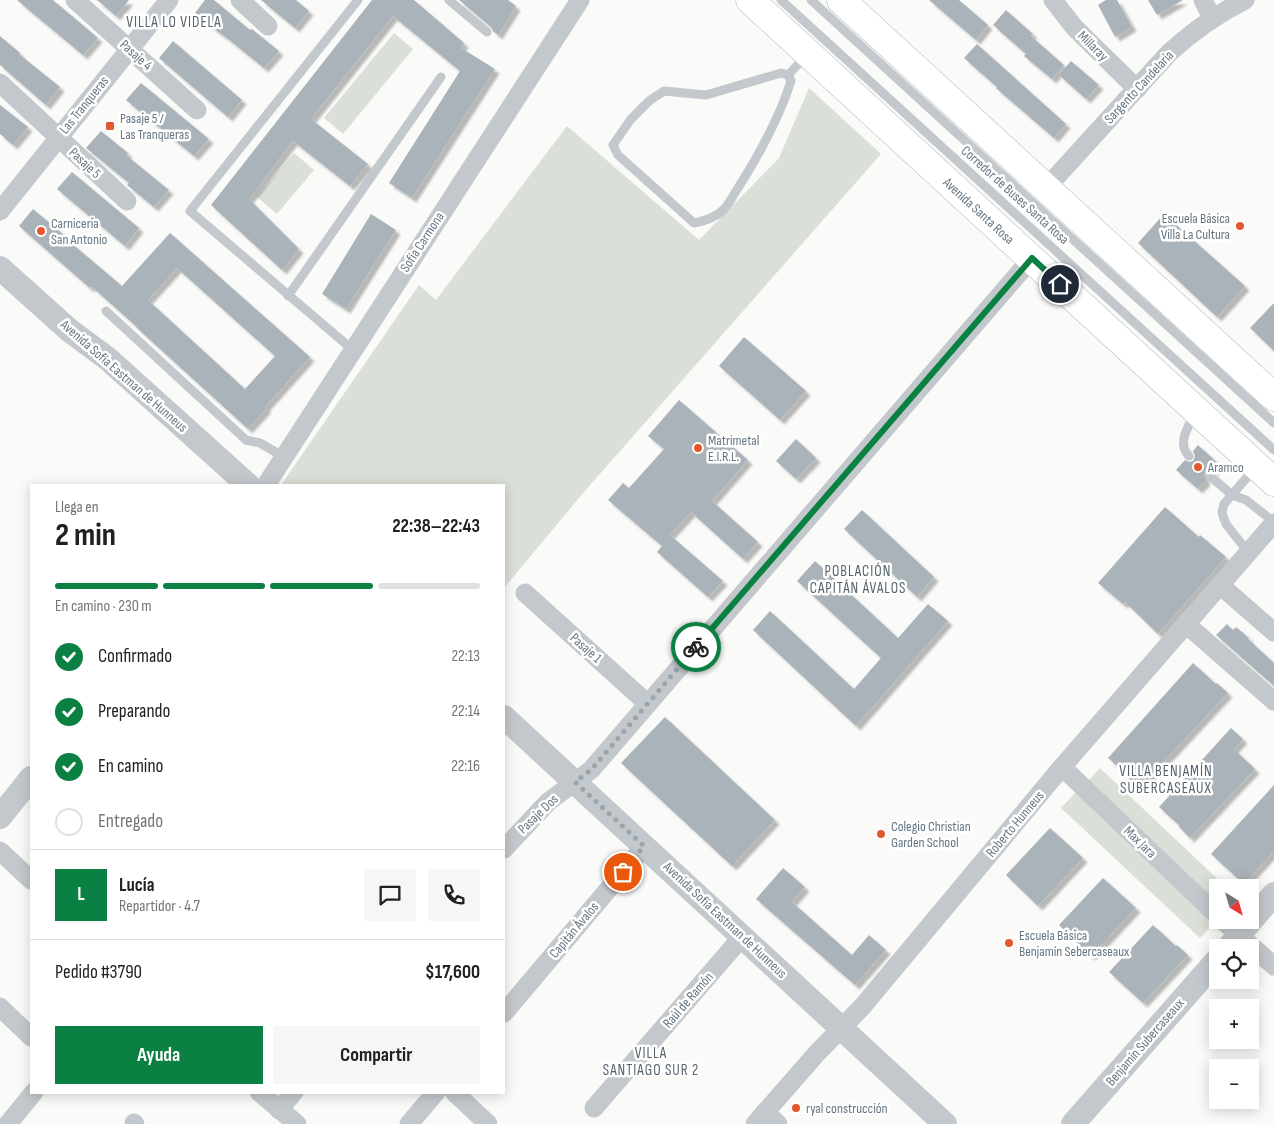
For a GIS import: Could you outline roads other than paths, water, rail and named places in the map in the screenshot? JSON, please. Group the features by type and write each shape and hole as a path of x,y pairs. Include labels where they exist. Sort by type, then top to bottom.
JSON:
{"main road":[{"name":"Avenida Santa Rosa","path":"750,0 1196,410 1268,466"},
{"path":"842,0 1161,293 1274,414"}],"street":[{"name":"Pasaje 4","path":"76,0 197,110"},
{"name":"Las Tranqueras","path":"0,211 169,0"},
{"path":"240,0 268,26"},
{"name":"Sofía Carmona","path":"267,484 580,0"},
{"name":"Millaray","path":"1053,0 1079,33 1137,89"},
{"path":"1203,0 1212,18"},
{"name":"Sargento Candelaria","path":"1046,188 1182,40 1212,18 1245,0"},
{"name":"Pasaje 5","path":"0,83 127,201"},
{"path":"575,782 591,770 1032,258"},
{"name":"Avenida Sofía Eastman de Hunneus","path":"2,273 69,330 108,359 247,484"},
{"name":"Roberto Hunneus","path":"766,1120 817,1053 874,992 1062,767 1274,522"},
{"path":"1220,585 1274,632"},
{"name":"Pasaje 1","path":"525,593 648,704"},
{"path":"1186,624 1274,700"},
{"name":"Avenida Sofía Eastman de Hunneus","path":"505,718 945,1124"},
{"name":"Max Jara","path":"1062,767 1209,907"},
{"path":"0,817 30,779"},
{"name":"Pasaje Dos","path":"505,848 548,802 575,782"},
{"name":"Capitán Ávalos","path":"505,1012 644,846"},
{"path":"0,851 30,879"},
{"path":"1274,894 1230,934 1274,966"},
{"name":"Raúl de Ramón","path":"594,1108 742,936"},
{"name":"Benjamín Subercaseaux","path":"1074,1124 1209,969"},
{"path":"0,1007 30,1036"},
{"path":"8,1124 32,1094"},
{"path":"261,1094 297,1124"},
{"path":"279,1110 292,1094"},
{"path":"409,1124 434,1094"},
{"path":"456,1094 488,1124"}],"lane":[{"path":"352,350 190,211 358,0"},
{"path":"448,0 487,32"},
{"name":"Corredor de Buses Santa Rosa","path":"782,0 1268,466"},
{"name":"Corredor de Buses Santa Rosa","path":"811,0 1274,414"},
{"path":"788,75 808,53"},
{"path":"782,72 788,75 791,81 785,102 752,166 724,209 713,218 694,223 618,155 613,146 631,119 649,101 664,91 706,95 782,72"},
{"path":"288,296 442,77"},
{"path":"1161,293 1198,341 1274,414"},
{"path":"106,311 246,440 260,444 284,457"},
{"path":"1189,456 1183,448 1183,440 1196,410"},
{"path":"1248,552 1226,524 1222,508 1232,495 1268,466"},
{"path":"1210,476 1232,495 1246,500 1274,522"}],"place":[{"name":"Pasaje 5 / Las Tranqueras","path":"110,126"},
{"name":"Escuela Básica Villa La Cultura","path":"1240,226"},
{"name":"Carniceria San Antonio","path":"41,231"},
{"name":"Matrimetal E.I.R.L.","path":"698,448"},
{"name":"Aramco","path":"1198,467"},
{"name":"Colegio Christian Garden School","path":"881,834"},
{"name":"Escuela Básica Benjamín Sebercaseaux","path":"1009,943"},
{"name":"ryal construcción","path":"796,1108"}],"district":[{"name":"VILLA LO VIDELA","path":"174,22"},
{"name":"POBLACIÓN CAPITÁN ÁVALOS","path":"858,580"},
{"name":"VILLA BENJAMÍN SUBERCASEAUX","path":"1166,780"},
{"name":"VILLA SANTIAGO SUR 2","path":"651,1062"}]}
